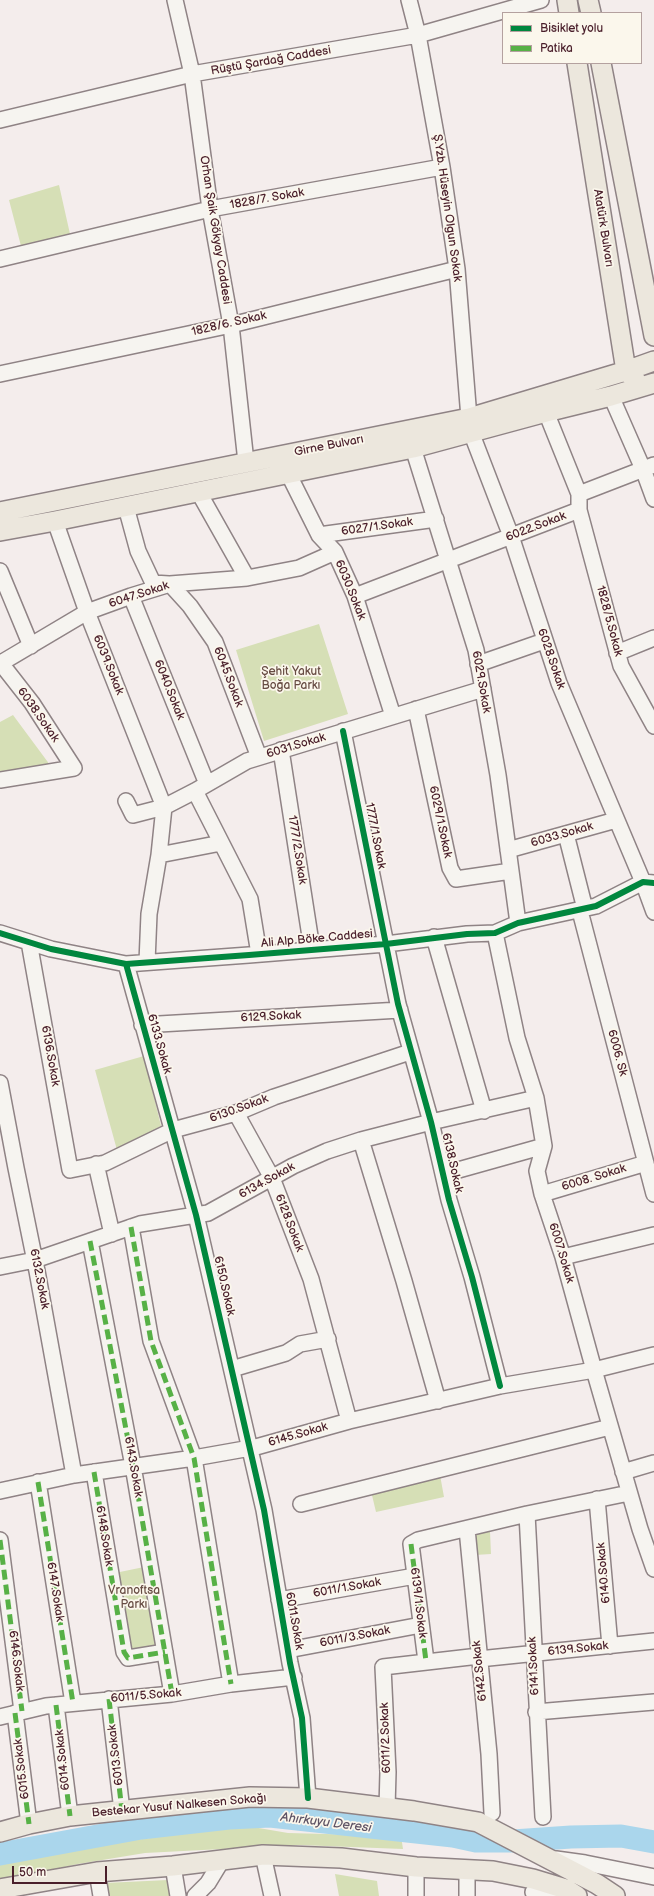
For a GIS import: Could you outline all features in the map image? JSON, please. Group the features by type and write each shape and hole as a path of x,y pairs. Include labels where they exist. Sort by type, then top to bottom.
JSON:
{"main road":[{"path":"567,0 569,12"},
{"path":"588,0 591,12"},
{"name":"Atatürk Bulvarı","path":"577,64 626,372"},
{"path":"601,64 654,336"},
{"name":"Girne Bulvarı","path":"0,531 126,507 413,448 470,425 654,361"},
{"path":"626,372 648,384 654,366"},
{"name":"Girne Bulvarı","path":"0,512 246,462 546,412 611,396 648,384"},
{"path":"126,507 132,496 146,482"},
{"name":"Bestekar Yusuf Nalkesen Sokağı","path":"0,1832 29,1824 70,1816 250,1797 308,1798 442,1815 485,1818 551,1859"},
{"path":"8,1891 97,1872 173,1866 263,1855 341,1858 416,1867 493,1871 533,1889 566,1894"},
{"path":"551,1859 597,1884 615,1896"}],"street":[{"name":"Orhan Şaik Gökyay Caddesi","path":"176,0 192,74 210,209 231,325 246,462"},
{"name":"Ş.Yzb. Hüseyin Olgun Sokak","path":"409,0 418,35 442,167 457,269 470,425"},
{"name":"Rüştü Şardağ Caddesi","path":"0,120 192,74 418,35 541,0"},
{"name":"1828/7. Sokak","path":"0,259 210,209 442,167"},
{"name":"1828/6. Sokak","path":"0,374 231,325 457,269"},
{"path":"611,396 648,467 654,499"},
{"path":"546,412 579,494 620,480 648,467"},
{"name":"6028.Sokak","path":"470,425 511,536 544,641 559,683 616,820 650,879 654,912"},
{"name":"6029.Sokak","path":"413,448 476,650 508,850 518,923"},
{"name":"6030.Sokak","path":"288,473 319,535 335,552 355,596 393,716"},
{"path":"198,491 247,578"},
{"name":"6022.Sokak","path":"355,596 579,510 579,494"},
{"path":"126,507 138,551 153,583 170,584"},
{"name":"1828/5.Sokak","path":"579,510 621,666 649,708 654,726"},
{"name":"6027/1.Sokak","path":"319,535 436,519"},
{"name":"6039.Sokak","path":"55,521 87,612 164,806 159,855 149,914 147,962"},
{"name":"6047.Sokak","path":"0,663 87,612 131,596 170,584 247,578 299,568 335,552"},
{"path":"0,571 31,646"},
{"name":"6045.Sokak","path":"170,584 190,606 215,642 259,757"},
{"name":"6040.Sokak","path":"131,596 221,844 250,899 259,954"},
{"path":"617,653 654,638"},
{"path":"478,664 544,641"},
{"name":"6038.Sokak","path":"0,663 32,703 74,768 0,780"},
{"name":"6031.Sokak","path":"164,806 201,788 247,761 482,689"},
{"name":"6029/1.Sokak","path":"416,709 450,868 456,879 511,871"},
{"name":"1777/1.Sokak","path":"343,731 386,944"},
{"name":"1777/2.Sokak","path":"281,750 312,949"},
{"path":"126,801 133,815 164,806"},
{"name":"6033.Sokak","path":"508,850 616,820"},
{"name":"6006. Sk","path":"566,834 582,910 654,1194"},
{"path":"159,855 221,844"},
{"name":"Ali Alp Böke Caddesi","path":"0,933 51,949 126,964 386,944 434,937 495,933 518,923 596,906 650,879"},
{"name":"6007.Sokak","path":"495,933 516,1038 536,1098 544,1146 537,1171 542,1194 563,1257 623,1472 630,1493 647,1528 654,1569"},
{"path":"434,937 484,1111"},
{"name":"6136.Sokak","path":"29,942 70,1170"},
{"name":"6138.Sokak","path":"386,944 410,1052 431,1122 449,1200 472,1277 500,1386"},
{"name":"6133.Sokak","path":"126,964 142,1025 173,1130"},
{"name":"6129.Sokak","path":"142,1025 400,1010"},
{"name":"6130.Sokak","path":"70,1170 105,1163 173,1130 236,1113 274,1097 410,1052"},
{"name":"6132.Sokak","path":"0,1083 16,1168 36,1260 74,1475"},
{"name":"6134.Sokak","path":"0,1267 36,1260 140,1224 208,1214 293,1166 327,1151 361,1140 536,1098"},
{"name":"6128.Sokak","path":"236,1113 272,1178 311,1279 349,1421"},
{"name":"6150.Sokak","path":"173,1130 196,1216 250,1448"},
{"path":"361,1140 404,1281 438,1401"},
{"path":"444,1174 544,1146"},
{"name":"6008. Sokak","path":"542,1194 646,1163"},
{"path":"96,1164 112,1234"},
{"path":"131,1228 151,1341 194,1458 231,1684"},
{"path":"563,1257 654,1236"},
{"name":"6143.Sokak","path":"90,1241 134,1466 172,1694"},
{"path":"232,1369 286,1353 300,1344 328,1339"},
{"name":"6145.Sokak","path":"0,1491 74,1475 194,1458 250,1448 349,1421 500,1386 594,1370 654,1355"},
{"path":"301,1504 610,1427"},
{"name":"6011.Sokak","path":"250,1448 264,1510 288,1650 302,1718 308,1798"},
{"path":"623,1472 654,1463"},
{"name":"6148.Sokak","path":"94,1472 124,1652 128,1658 165,1652"},
{"name":"6147.Sokak","path":"38,1482 72,1703"},
{"path":"467,1529 527,1514 630,1493"},
{"name":"6140.Sokak","path":"597,1499 610,1646"},
{"name":"6141.Sokak","path":"527,1514 536,1712 543,1817"},
{"name":"6139/1.Sokak","path":"426,1662 410,1544 418,1540 467,1529"},
{"name":"6142.Sokak","path":"467,1529 489,1754 485,1818"},
{"name":"6146.Sokak","path":"0,1540 19,1712"},
{"name":"6011/1.Sokak","path":"279,1600 415,1576"},
{"name":"6011/3.Sokak","path":"288,1650 421,1625"},
{"name":"6139.Sokak","path":"383,1667 426,1662 533,1654 654,1641"},
{"name":"6011/2.Sokak","path":"383,1667 388,1772 387,1808"},
{"name":"6011/5.Sokak","path":"0,1718 19,1712 56,1705 172,1694 231,1684 294,1677"},
{"name":"6013.Sokak","path":"109,1699 122,1811"},
{"path":"536,1712 654,1702"},
{"name":"6014.Sokak","path":"56,1705 70,1816"},
{"name":"6015.Sokak","path":"19,1712 29,1824"},
{"path":"263,1855 272,1896"},
{"path":"551,1859 585,1863 654,1877"},
{"path":"195,1896 208,1883 222,1860"},
{"path":"173,1866 178,1896"},
{"path":"416,1867 416,1896"},
{"path":"467,1869 467,1896"},
{"path":"97,1872 101,1896"}],"green space":[{"path":"59,185 70,234 21,246 9,200"},
{"name":"Şehit Yakut Boğa Parkı","path":"319,624 348,714 264,741 236,650"},
{"path":"13,715 53,769 0,776 0,722"},
{"path":"144,1056 161,1126 117,1150 95,1070"},
{"path":"440,1475 444,1497 376,1512 371,1491"},
{"path":"490,1531 491,1554 475,1555 474,1534"},
{"name":"Vranoftsa Parkı","path":"144,1567 158,1649 129,1655 115,1573"},
{"path":"247,1826 288,1833 401,1836 403,1849 299,1845 145,1853 78,1864 0,1881 0,1862 45,1851"},
{"path":"335,1874 377,1881 379,1896 339,1896"},
{"path":"168,1880 170,1896 106,1896 105,1883"}],"waterway":[{"name":"Ahırkuyu Deresi","path":"0,1854 141,1828 229,1818 270,1816 453,1836 476,1841 513,1841 571,1837 621,1836 654,1842"}],"marked path":[{"path":"131,1227 151,1341 194,1458 231,1684"},
{"path":"90,1241 133,1466 172,1694"},
{"path":"94,1472 124,1652 128,1658 165,1652"},
{"path":"38,1482 73,1703"},
{"path":"0,1540 22,1711"},
{"path":"411,1544 426,1661"},
{"path":"109,1699 122,1811"},
{"path":"56,1705 70,1816"},
{"path":"15,1713 29,1824"}],"cycle path":[{"path":"343,731 398,1004 431,1122 449,1200 472,1277 500,1386"},
{"path":"0,933 51,949 126,964 249,955 386,944 467,934 495,933 518,923 596,906 643,882 654,883"},
{"path":"126,964 196,1215 264,1510 290,1663 302,1718 308,1798"}]}
